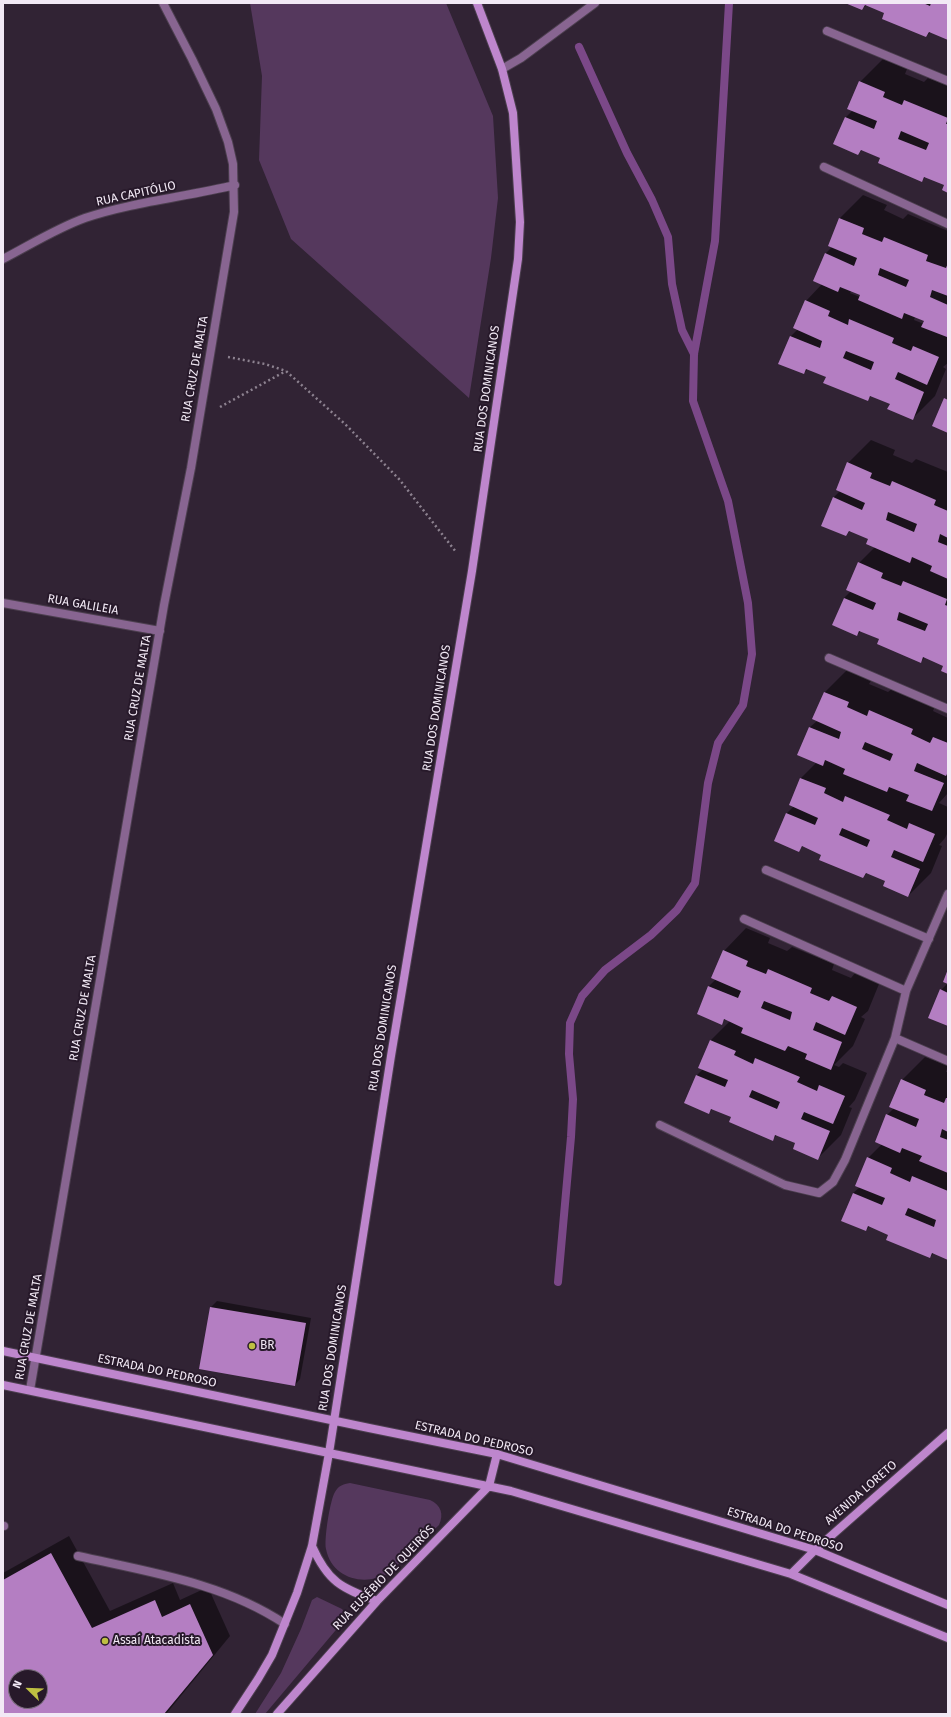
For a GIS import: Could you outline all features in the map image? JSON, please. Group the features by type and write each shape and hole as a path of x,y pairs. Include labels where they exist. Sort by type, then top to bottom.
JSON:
{"main road":[{"name":"RUA DOS DOMINICANOS","path":"334,1420 390,1056 472,571 518,259 520,222 514,113 502,69 477,3"},
{"name":"ESTRADA DO PEDROSO","path":"3,1351 497,1454 815,1550 948,1605"},
{"path":"3,1385 489,1486 791,1574 948,1638"},
{"path":"234,1714 265,1667 285,1624 312,1546 334,1420"},
{"name":"AVENIDA LORETO","path":"791,1574 815,1550 948,1433"},
{"path":"489,1486 497,1454"},
{"name":"RUA EUSÉBIO DE QUEIRÓS","path":"277,1714 377,1600 489,1486"},
{"path":"312,1546 320,1564 330,1577 339,1584 356,1593 377,1600"}],"street":[{"name":"RUA CRUZ DE MALTA","path":"30,1390 160,631 199,418 234,212 235,185 233,164 228,142 216,109 192,59 162,3"},
{"path":"502,69 521,58 595,3"},
{"path":"827,31 948,81"},
{"path":"824,167 948,224"},
{"name":"RUA CAPITÓLIO","path":"3,259 84,219 121,207 195,194 235,185"},
{"name":"RUA GALILEIA","path":"3,603 160,631"},
{"path":"829,658 948,709"},
{"path":"766,870 929,939"},
{"path":"660,1125 785,1186 819,1193 833,1182 845,1160 895,1038 906,991 948,894"},
{"path":"744,919 906,991"},
{"path":"895,1038 948,1061"},
{"path":"78,1556 182,1580 221,1591 248,1602 285,1624"}],"path":[{"path":"209,354 265,364 286,372 345,424 399,479 472,571"},
{"path":"199,418 286,372"}],"shaded area":[{"path":"250,3 446,3 493,116 498,198 491,258 469,398 291,239 259,160 262,76"},
{"path":"350,1483 430,1500 437,1504 440,1510 441,1517 439,1525 389,1573 380,1577 370,1579 351,1578 335,1567 329,1559 326,1544 329,1511 333,1496 339,1487"},
{"path":"317,1597 342,1609 346,1618 265,1714 255,1714 281,1673 301,1629 312,1600"}],"building":[{"path":"845,3 923,3 930,6 931,3 948,3 948,40 929,32 926,37 882,19 884,13 865,5 862,10"},
{"path":"859,81 885,92 883,97 902,105 904,100 948,118 946,124 948,124 948,193 942,190 944,185 924,177 922,182 878,163 880,158 861,150 858,155 833,144 845,117 874,129 877,121 847,109","holes":["901,131 929,143 926,150 898,139"]},
{"path":"839,218 864,228 862,234 882,242 884,237 928,255 926,261 946,268 948,263 948,296 932,290 930,297 948,305 947,337 921,327 924,321 904,313 902,319 858,300 860,295 840,287 838,292 813,281 825,253 854,266 857,258 828,246","holes":["880,268 909,280 906,287 878,275"]},
{"path":"805,300 830,311 828,316 848,325 849,319 894,338 892,343 911,351 913,346 939,357 927,385 898,372 895,379 924,392 913,420 887,409 890,404 870,396 868,401 823,383 826,377 806,369 804,374 778,364 790,336 820,348 822,341 793,328","holes":["846,351 874,362 871,370 843,358"]},
{"path":"944,398 948,400 948,433 932,426"},
{"path":"847,462 872,473 870,478 890,486 892,481 936,500 934,505 948,511 948,538 940,534 938,542 948,546 948,579 930,571 932,566 912,557 910,563 866,544 868,539 849,531 846,536 821,526 833,497 862,510 865,503 836,490","holes":["888,512 917,524 914,532 886,520"]},
{"path":"858,562 883,573 881,578 901,586 903,581 947,599 945,605 948,606 948,674 941,671 943,666 923,657 921,663 877,644 879,639 859,631 857,636 832,625 844,598 873,610 876,603 846,590","holes":["899,612 928,624 925,631 897,620"]},
{"path":"824,692 849,702 847,707 867,716 869,710 913,729 911,734 930,743 933,737 948,743 948,772 946,776 917,763 914,771 944,783 932,811 906,801 909,795 889,787 887,792 843,774 845,769 825,760 823,766 797,755 809,727 839,739 841,732 812,719","holes":["865,742 893,754 890,761 862,749"]},
{"path":"800,778 826,788 824,793 843,802 845,796 890,815 887,820 907,829 909,823 935,834 923,862 894,850 891,857 920,869 908,897 883,886 885,881 866,873 863,878 819,860 821,855 802,846 799,852 774,841 786,813 815,825 818,818 789,805","holes":["842,828 870,840 867,847 839,835"]},
{"path":"723,950 748,961 746,966 766,974 768,969 812,988 810,993 829,1001 832,996 857,1007 845,1035 816,1022 813,1030 842,1042 831,1070 805,1059 807,1054 788,1046 785,1051 741,1033 743,1028 724,1019 722,1025 697,1014 708,986 738,998 741,991 711,978","holes":["764,1001 792,1012 790,1020 761,1008"]},
{"path":"948,969 948,984 943,982"},
{"path":"940,989 948,993 948,1026 928,1018"},
{"path":"710,1040 736,1051 734,1055 753,1064 755,1058 800,1077 797,1082 817,1091 819,1085 845,1096 833,1124 804,1112 801,1119 830,1131 818,1160 793,1149 795,1143 775,1135 773,1141 729,1122 731,1117 711,1109 709,1114 684,1103 696,1075 725,1087 728,1080 698,1068","holes":["752,1090 780,1102 777,1109 749,1097"]},
{"path":"901,1079 926,1090 924,1095 944,1103 946,1098 948,1098 948,1132 942,1129 940,1137 948,1140 948,1173 919,1161 922,1156 902,1148 900,1153 875,1142 886,1114 916,1127 919,1119 889,1107"},
{"path":"867,1157 892,1168 890,1173 910,1182 912,1176 948,1191 948,1260 932,1253 930,1258 886,1240 888,1235 868,1226 866,1231 841,1221 853,1193 882,1205 885,1198 855,1186","holes":["908,1208 936,1220 934,1227 905,1215"]},
{"name":"BR","path":"210,1307 306,1323 295,1386 199,1369"},
{"name":"Assaí Atacadista","path":"51,1553 92,1628 155,1600 162,1617 190,1604 213,1655 164,1714 3,1714 3,1580"}],"waterway":[{"path":"558,1282 573,1099 569,1054 570,1023 582,996 605,970 651,935 677,910 695,883 708,783 718,743 743,705 752,654 748,603 728,501 693,401 694,354 715,241 729,3"},
{"path":"579,47 627,153 652,200 668,237 672,284 682,330 694,354"}],"place":[{"name":"BR","path":"252,1346"},
{"name":"Assaí Atacadista","path":"105,1641"}]}
